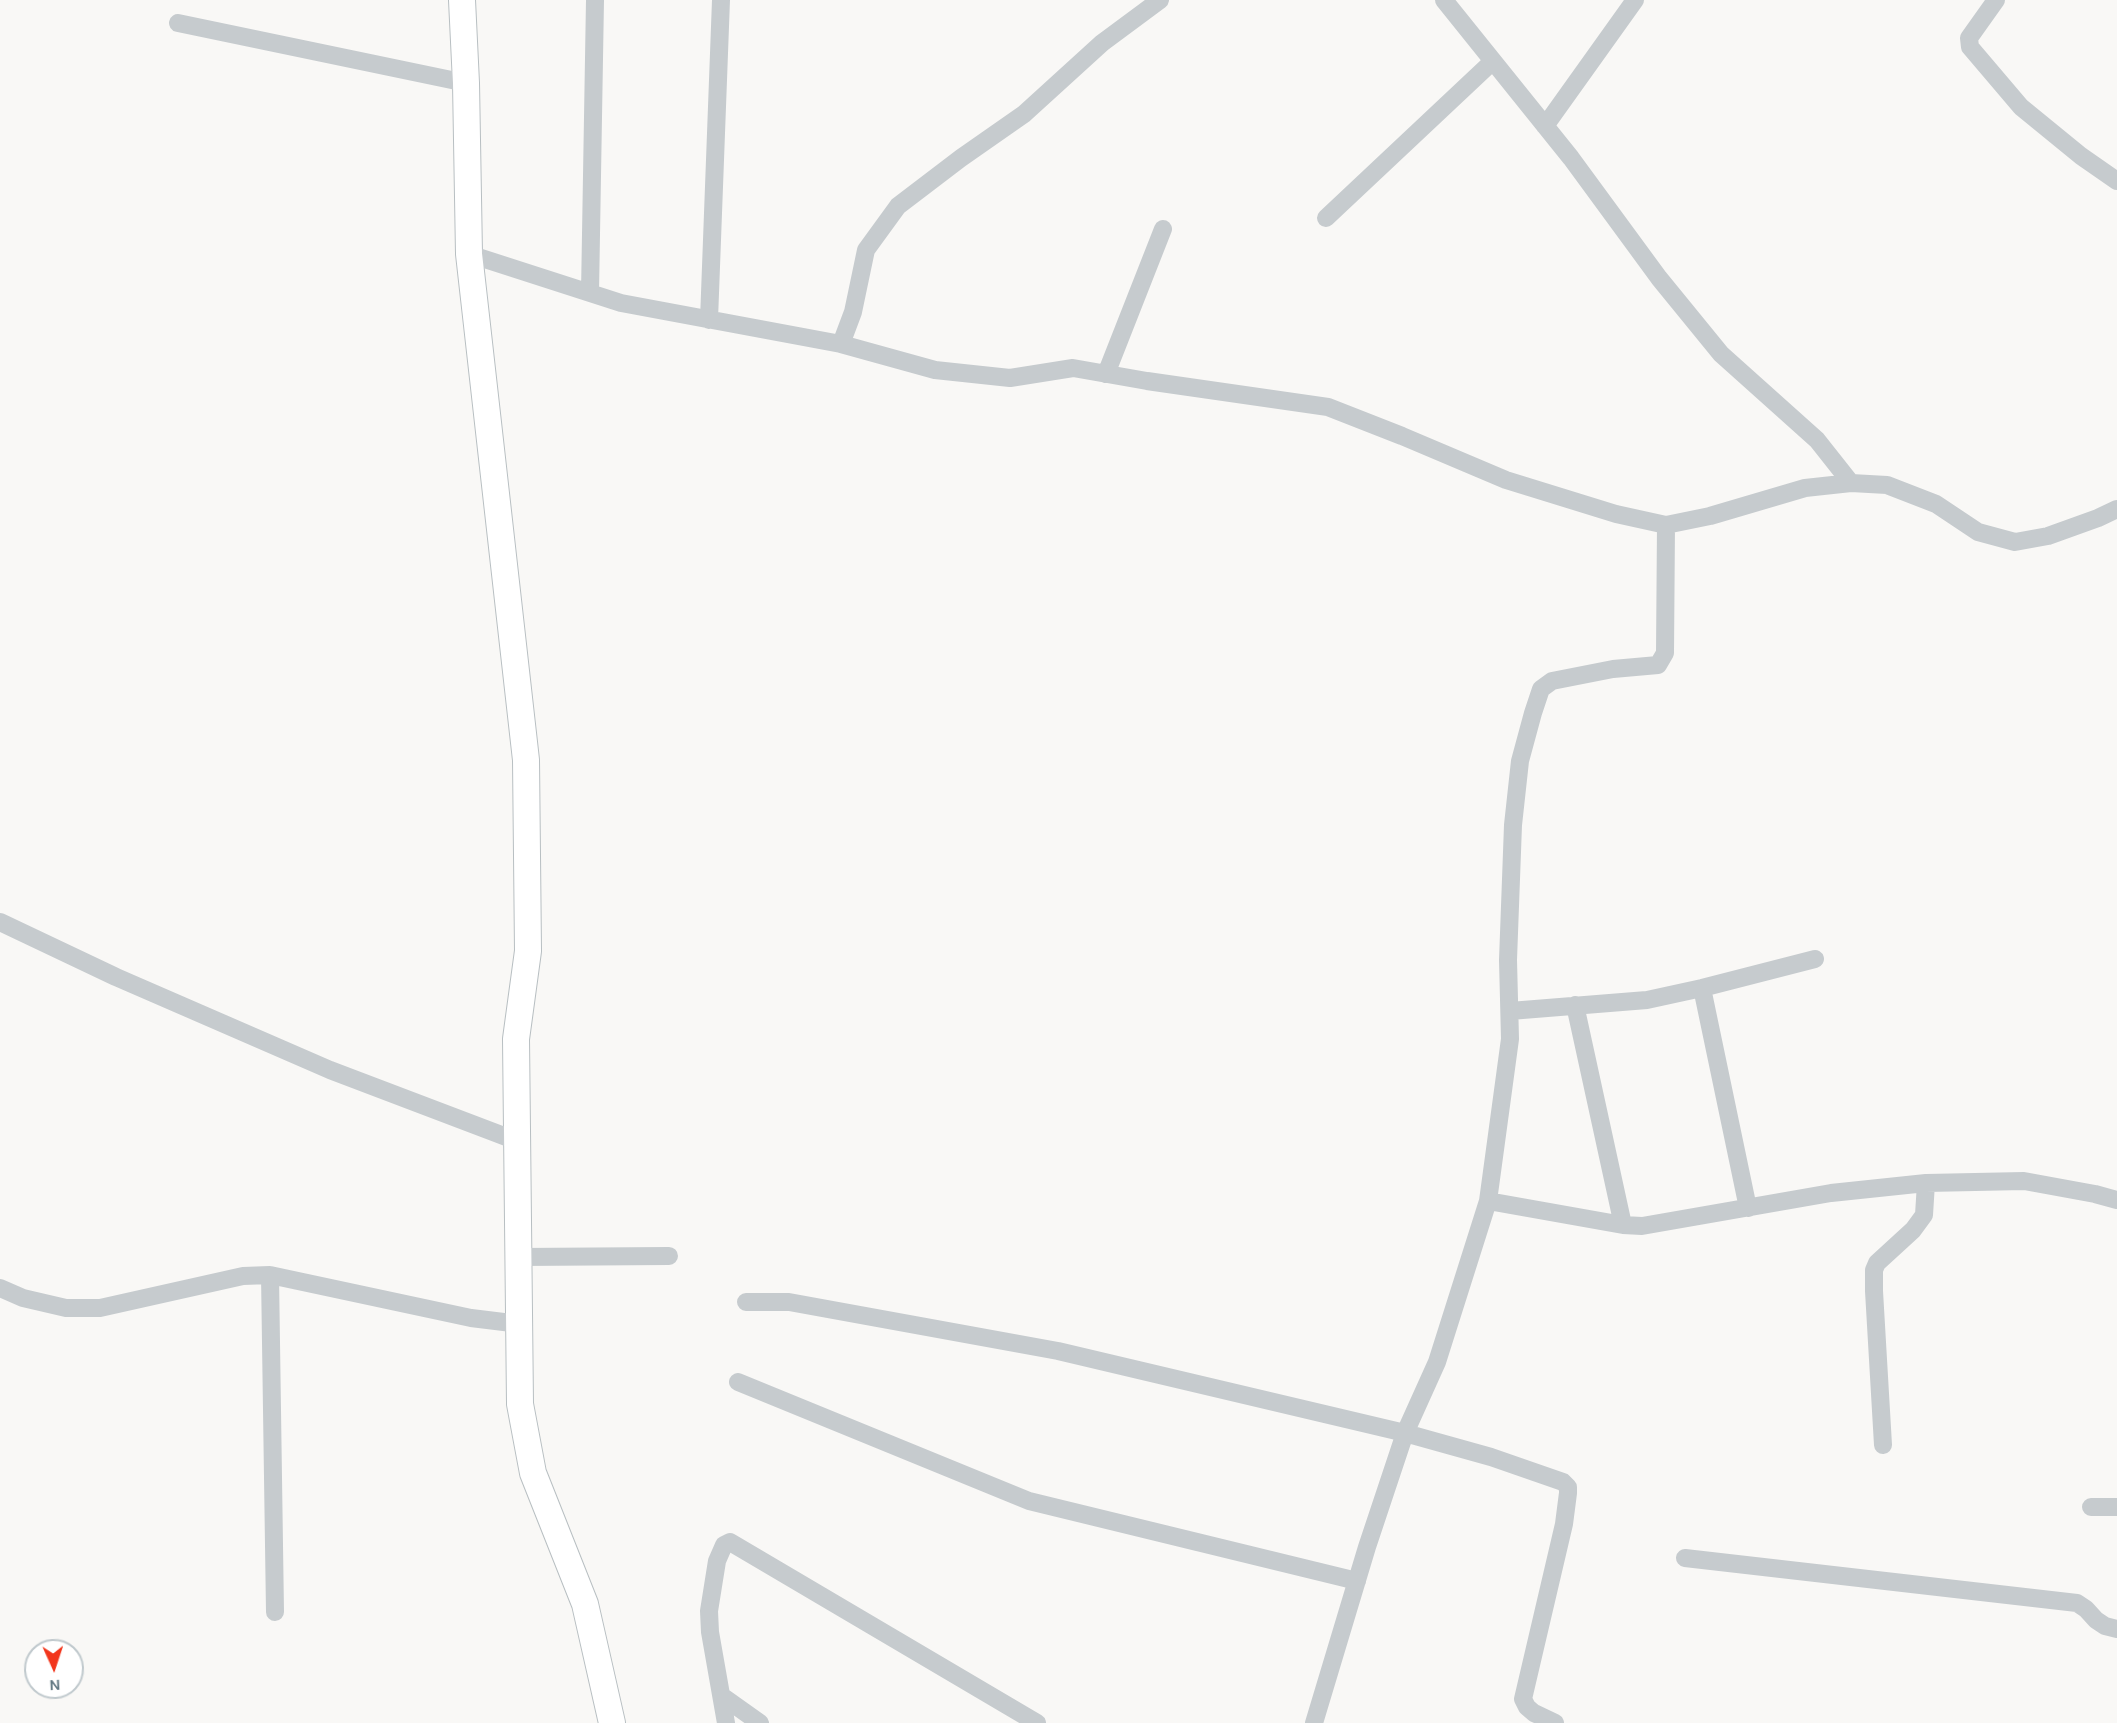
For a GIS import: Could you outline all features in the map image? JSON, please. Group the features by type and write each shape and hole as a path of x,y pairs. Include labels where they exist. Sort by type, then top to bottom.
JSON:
{"street":[{"path":"462,0 469,254 526,760 528,951 516,1039 520,1404 533,1473 585,1604 612,1723"},
{"path":"590,293 595,0"},
{"path":"709,320 721,0"},
{"path":"841,344 853,312 866,250 898,206 1024,114 1102,43 1160,0"},
{"path":"1444,0 1545,126 1659,278 1721,354 1817,440 1851,483"},
{"path":"1545,126 1635,0"},
{"path":"1996,0 1969,38 1970,48 2021,107 2081,156 2117,181"},
{"path":"178,23 466,83"},
{"path":"1326,218 1493,61"},
{"path":"1106,374 1163,229"},
{"path":"469,254 621,303 841,344 935,370 1010,378 1073,368 1328,407 1506,480 1616,514 1666,525 1710,516 1804,488 1851,483 1887,485 1936,504 1978,532 2015,542 2048,536 2117,509"},
{"path":"1314,1723 1405,1433 1437,1362 1488,1201 1510,1039 1508,960 1513,825 1520,761 1538,697 1541,689 1551,681 1613,669 1658,665 1665,652 1666,525"},
{"path":"0,922 116,976 330,1070 517,1141"},
{"path":"1510,1011 1647,1000 1815,959"},
{"path":"1702,988 1748,1208"},
{"path":"1575,1005 1623,1225"},
{"path":"1488,1201 1623,1225 1642,1226 1831,1193 1926,1184 2024,1181 2117,1200"},
{"path":"1883,1445 1874,1270 1877,1263 1913,1230 1924,1215 1926,1184"},
{"path":"519,1257 669,1256"},
{"path":"0,1288 23,1298 66,1308 100,1308 243,1276 270,1275 471,1318 520,1324"},
{"path":"270,1275 275,1612"},
{"path":"746,1302 789,1302 1058,1350 1405,1433 1563,1482 1568,1487 1564,1524 1523,1699 1534,1713 1555,1723"},
{"path":"738,1382 1029,1501 1357,1581"},
{"path":"2091,1507 2117,1507"},
{"path":"726,1723 710,1632 709,1611 717,1561 724,1545 730,1542 1037,1723"},
{"path":"1685,1558 2077,1603 2086,1608 2096,1620 2105,1626 2117,1629"},
{"path":"722,1696 760,1723"}]}
